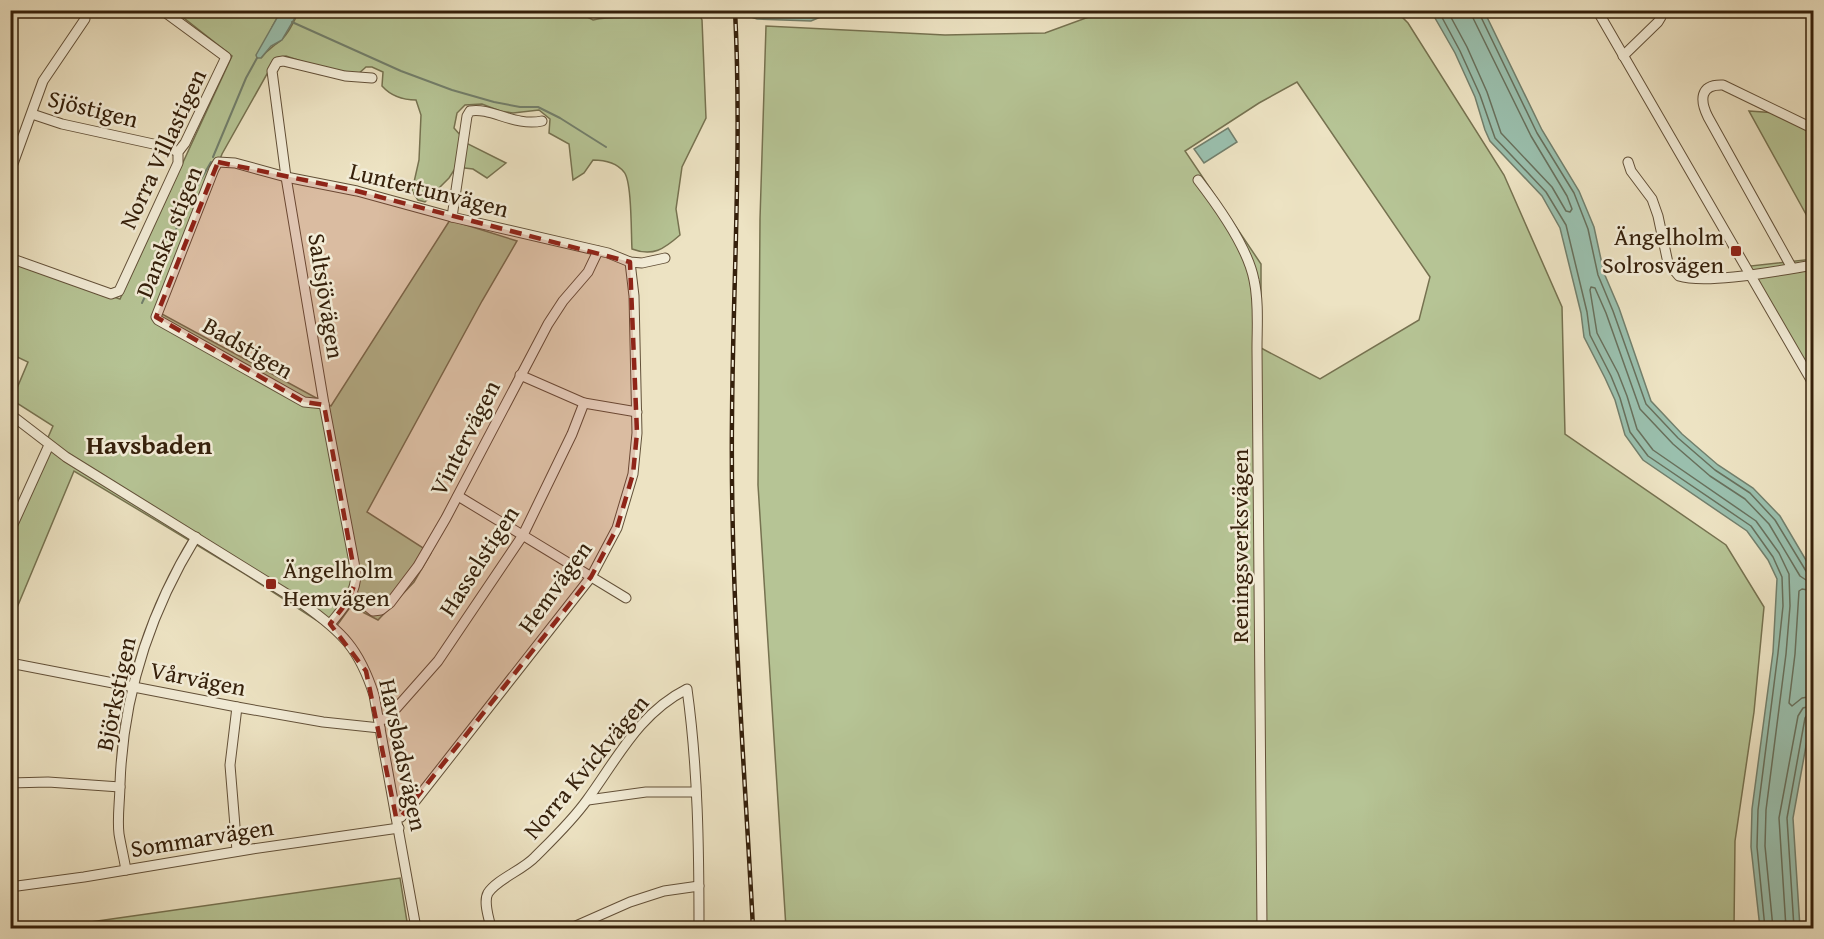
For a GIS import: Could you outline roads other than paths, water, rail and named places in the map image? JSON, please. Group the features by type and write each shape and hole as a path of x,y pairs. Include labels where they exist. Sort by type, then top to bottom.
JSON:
{"street":[{"name":"Norra Villastigen","path":"10,258 114,293 119,291 178,163 180,158 178,153 226,57 162,10"},
{"path":"1597,10 1814,385"},
{"path":"1623,56 1658,22 1661,17 1660,10"},
{"path":"10,172 43,81 85,19"},
{"name":"Saltsjövägen","path":"352,594 355,588 356,573 324,404 286,177 272,75 277,62 283,61 345,76 372,78"},
{"path":"1792,268 1707,117 1703,104 1704,94 1711,87 1723,85 1814,129"},
{"path":"452,217 467,116 470,111 481,111 531,123 542,121"},
{"name":"Sjöstigen","path":"32,114 62,124 167,147 178,153"},
{"name":"Luntertunvägen","path":"218,162 235,163 286,177 369,194 452,217 619,256 630,262"},
{"name":"Danska stigen","path":"156,317 218,162"},
{"path":"1628,162 1631,171 1652,199 1658,216 1666,257 1675,273 1685,277 1700,278 1814,265"},
{"name":"Reningsverksvägen","path":"1198,180 1215,202 1248,259 1254,280 1258,373 1262,928"},
{"name":"Vintervägen","path":"352,594 373,611 381,610 390,603 418,566 458,496 548,324 563,301 588,272 598,251"},
{"path":"630,262 642,263 665,258"},
{"name":"Hemvägen","path":"396,818 401,817 410,809 591,577 607,550 623,511 636,452 634,296 630,262"},
{"name":"Badstigen","path":"156,317 304,402 324,404"},
{"path":"520,375 584,403 637,412"},
{"name":"Hasselstigen","path":"379,724 392,713 438,661 523,535 572,434 584,403"},
{"name":"Havsbadsvägen","path":"10,414 49,445 303,604 330,624 356,653 366,671 379,724 416,928"},
{"path":"10,531 49,445"},
{"path":"458,496 626,598"},
{"name":"Björkstigen","path":"126,870 119,833 120,788 124,736 133,687 153,621 181,562 196,537"},
{"path":"330,624 352,594"},
{"name":"Vårvägen","path":"10,663 322,722 379,724"},
{"name":"Norra Kvickvägen","path":"491,928 486,896 530,862 571,821 588,800 612,761 643,723 662,704 687,689 696,792"},
{"path":"237,707 230,765 237,851"},
{"path":"10,783 48,782 120,788"},
{"path":"588,800 646,792 696,792 699,928"},
{"name":"Sommarvägen","path":"10,887 399,828"},
{"path":"571,928 630,902 664,891 699,886"}],"water":[{"path":"281,11 299,11 282,40 271,46 261,58 257,58 256,55"},
{"path":"734,11 835,11 811,21 757,19"},
{"path":"1431,11 1484,11 1542,130 1579,191 1594,227 1604,273 1619,308 1651,401 1682,434 1718,465 1753,488 1780,516 1813,572 1813,707 1793,818 1800,928 1760,928 1751,847 1752,809 1773,652 1777,579 1768,560 1747,531 1643,460 1625,435 1615,400 1584,337 1581,313 1560,228 1542,196 1490,141 1475,97 1455,53"},
{"path":"1228,128 1237,142 1204,163 1194,149"}],"waterway":[{"path":"292,22 401,71 452,90 494,102 520,107 538,107 606,147"},
{"path":"213,157 246,78 257,58"},
{"path":"142,303 192,195 211,162"}],"railway":[{"path":"735,10 738,112 732,417 733,545 753,928"}],"place":[{"name":"Ängelholm Solrosvägen","path":"1736,251"},
{"name":"Ängelholm Hemvägen","path":"271,584"}],"district":[{"name":"Havsbaden","path":"149,445"}]}
